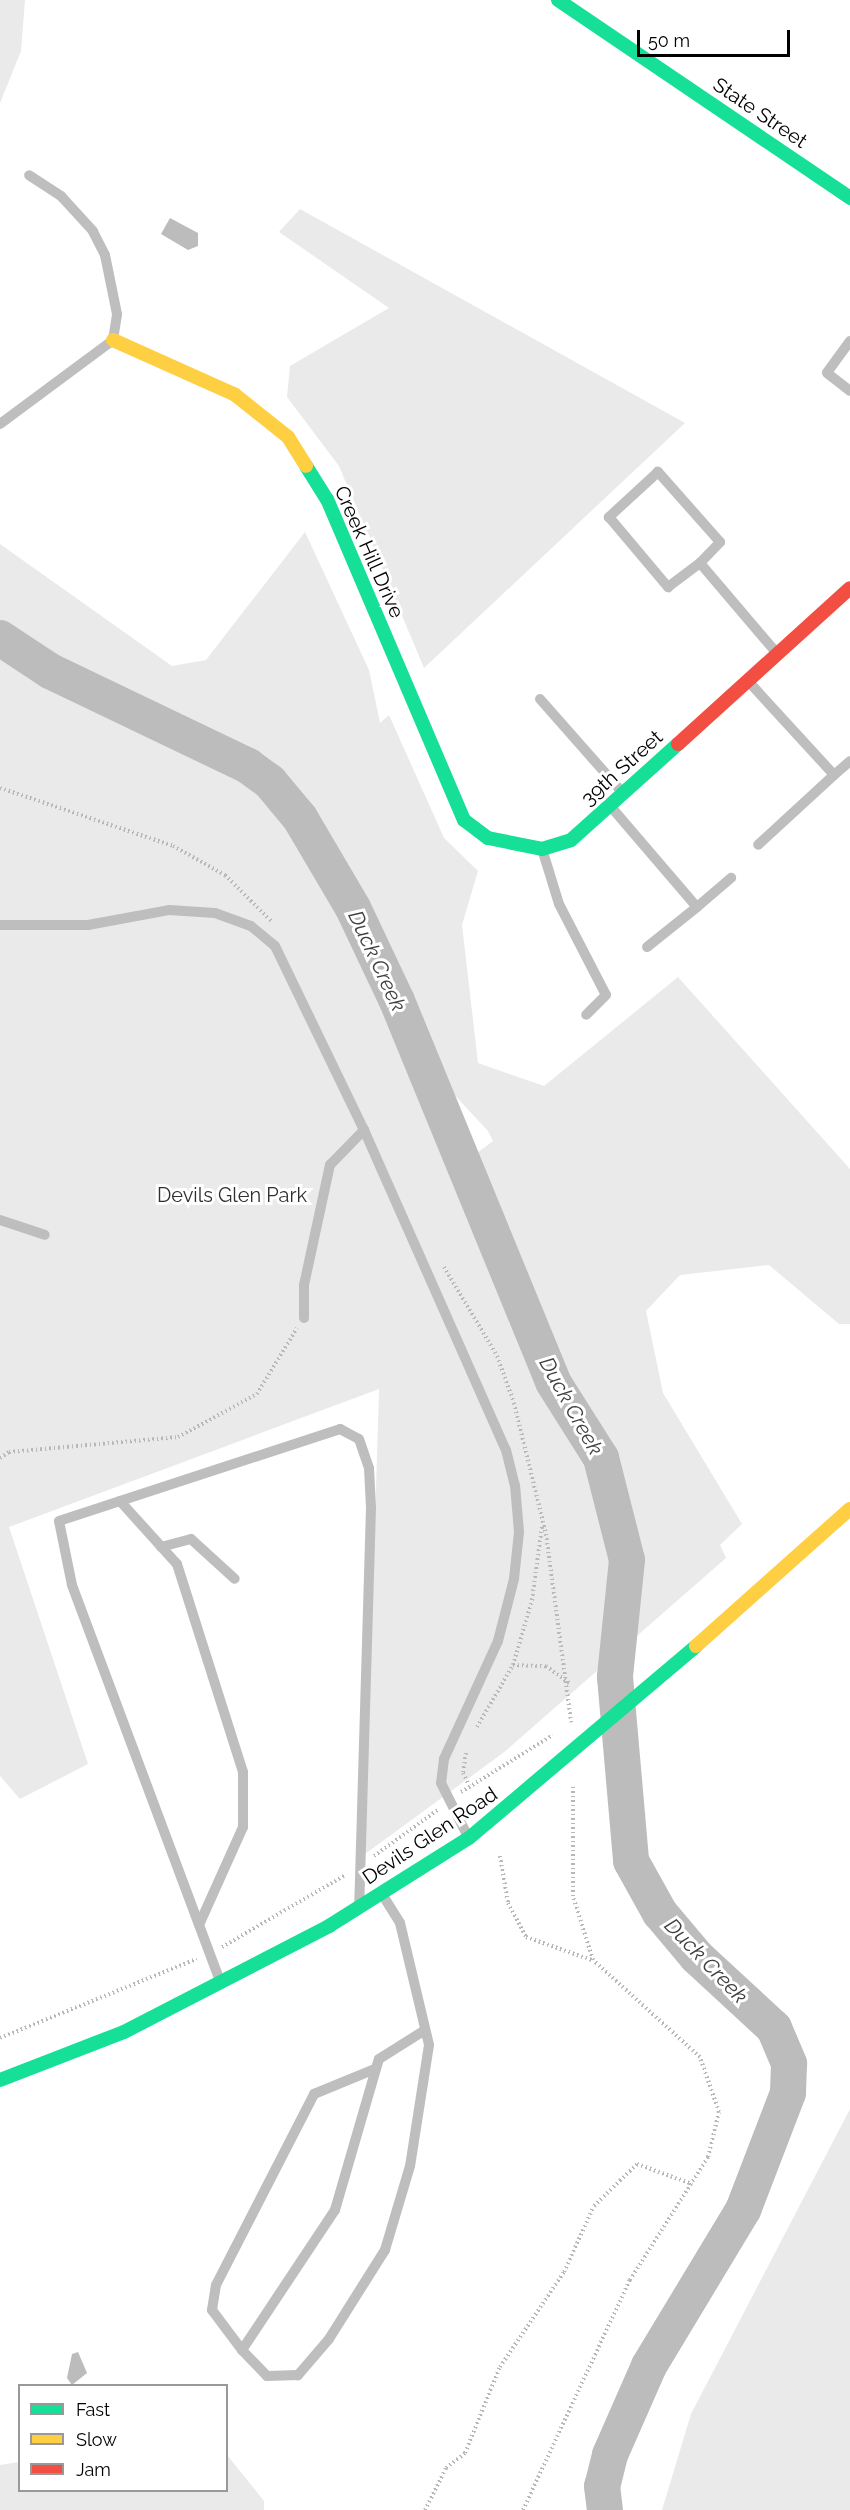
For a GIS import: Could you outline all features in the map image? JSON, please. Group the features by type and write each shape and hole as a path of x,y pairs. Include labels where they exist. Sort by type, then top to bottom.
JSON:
{"main road":[{"name":"State Street","path":"558,0 850,198"},
{"name":"Creek Hill Drive","path":"113,340 234,394 288,437 327,499 428,739"},
{"name":"39th Street","path":"428,739 464,820 489,838 542,849 571,840 850,588"},
{"name":"Devils Glen Road","path":"0,2080 124,2032 222,1984 359,1908 469,1838 559,1767 850,1509"}],"lane":[{"path":"0,424 113,340 117,314 112,282 93,231 61,196 29,175"},
{"path":"850,341 826,373 850,392"},
{"path":"657,472 720,542 700,563 668,587 609,517 657,472"},
{"path":"700,563 777,653"},
{"path":"748,681 834,775"},
{"path":"540,699 623,793"},
{"path":"758,845 850,761"},
{"path":"610,805 697,907"},
{"path":"542,849 559,904 606,995 586,1015"},
{"path":"647,947 731,878"},
{"path":"0,925 88,926 169,910 215,913 251,926 274,945 364,1130 506,1450 515,1485 519,1532 514,1579 498,1641 444,1759 441,1783 469,1838"},
{"path":"304,1318 304,1286 330,1165 364,1130"},
{"path":"0,1220 45,1235"},
{"path":"222,1984 72,1585 59,1521 340,1428 359,1439 369,1468 371,1508 359,1908"},
{"path":"120,1501 177,1564 243,1772 243,1827 199,1925"},
{"path":"161,1547 191,1539 235,1579"},
{"path":"375,2069 314,2094 216,2285 212,2310 242,2350 267,2376 298,2375 329,2339 385,2250 410,2166 429,2045 400,1923 382,1893"},
{"path":"242,2350 335,2210 379,2059 426,2030"}],"path":[{"path":"0,788 173,846 225,874 275,927"},
{"path":"442,1262 497,1356 514,1403 546,1534 570,1684 571,1728"},
{"path":"0,1458 9,1452 178,1437 257,1394 304,1318"},
{"path":"513,1665 546,1666 570,1684"},
{"path":"0,2038 210,1954 359,1866 450,1800 554,1735"},
{"path":"573,1773 573,1896 593,1960"},
{"path":"500,1856 508,1903 526,1937 593,1960 672,2028 700,2057 714,2084 717,2133 692,2184 630,2280 523,2510"},
{"path":"425,2510 446,2468 465,2453 500,2367 564,2272 594,2206 637,2164 692,2184"}],"green space":[{"path":"0,0 25,0 21,51 0,103"},
{"path":"300,209 685,423 424,668 339,466 287,397 290,366 389,308 279,232"},
{"name":"Devils Glen Park","path":"305,532 369,670 380,723 389,715 444,838 478,871 462,925 478,1063 544,1086 678,977 850,1169 850,1324 839,1324 769,1265 680,1275 646,1311 663,1393 742,1524 720,1545 726,1558 503,1753 365,1854 379,1389 9,1527 88,1764 20,1799 0,1776 0,544 172,666 206,660","holes":["426,1041 449,1089 488,1131 493,1141 477,1153 420,1059"]},
{"path":"850,2109 850,2510 662,2510 691,2414"},
{"path":"228,2456 264,2501 264,2510 0,2510 0,2465 18,2462 18,2492 228,2492"}],"shaded area":[{"path":"170,218 198,233 198,246 188,250 161,234"},
{"path":"78,2352 87,2373 73,2384 67,2378 72,2354"}],"waterway":[{"name":"Duck Creek","path":"0,638 50,671 248,766 270,782 300,818 353,908 397,1001 553,1382 601,1458 627,1560 615,1677 631,1861 660,1913 697,1957 774,2028 789,2064 788,2093 743,2210 649,2366 610,2455 602,2486 605,2510"}],"traffic: fast":[{"path":"558,0 850,198"},
{"path":"306,466 327,499 464,820 488,838 542,849 571,840 678,744"},
{"path":"0,2080 124,2032 329,1926 469,1838 696,1646"}],"traffic: slow":[{"path":"113,340 234,394 288,437 306,466"},
{"path":"696,1646 850,1509"}],"traffic: jam":[{"path":"678,744 850,588"}]}
